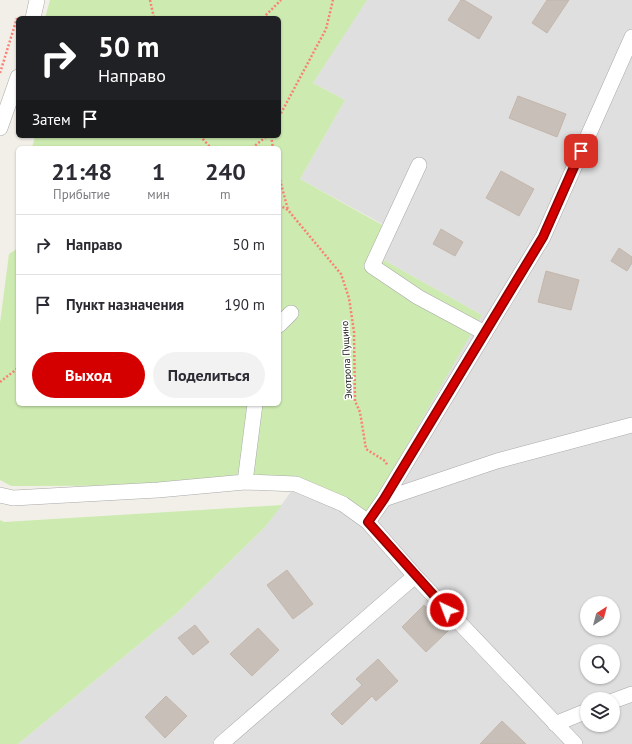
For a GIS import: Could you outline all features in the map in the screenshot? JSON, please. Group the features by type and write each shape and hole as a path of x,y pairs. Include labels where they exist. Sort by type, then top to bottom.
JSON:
{"street":[{"path":"33,16 37,0"},
{"path":"368,522 397,478 543,237 632,37"},
{"path":"0,128 16,83"},
{"path":"419,165 372,266 418,298 485,333"},
{"path":"281,322 291,313"},
{"path":"246,482 255,406"},
{"path":"384,499 497,461 632,425"},
{"path":"0,495 13,498 158,490 246,482 296,484 343,504 368,522 415,576 575,744"},
{"path":"221,744 415,576"},
{"path":"620,698 632,694"},
{"path":"555,724 580,714"}],"path":[{"path":"150,0 154,16"},
{"path":"265,16 281,0"},
{"path":"281,114 326,29 333,0"},
{"path":"0,73 16,21"},
{"path":"202,138 210,146"},
{"path":"254,146 264,138"},
{"path":"281,184 288,210"},
{"name":"Экотропа Пущино","path":"281,206 288,210 341,274 349,298 354,332 355,400 360,412 366,449 385,461 397,478"},
{"path":"0,382 16,370"}],"shaded area":[{"path":"366,0 632,0 632,744 18,744 178,612 265,527 296,485 482,315 373,254 386,226 300,179 345,100 313,83"}],"green space":[{"path":"50,0 367,0 313,83 345,100 300,179 386,227 373,254 482,315 365,518 296,485 11,486 0,480 0,323 9,254 16,249 16,406 281,406 281,146 32,146 34,138 281,138 281,16 46,16"},
{"path":"282,505 265,527 178,612 18,744 0,744 0,520 4,522"}],"building":[{"path":"461,0 464,0 492,17 479,39 448,20"},
{"path":"547,0 569,0 547,33 532,23"},
{"path":"518,96 566,114 557,137 509,118"},
{"path":"501,171 534,189 519,216 486,198"},
{"path":"441,229 463,242 455,256 433,244"},
{"path":"619,248 632,257 632,263 627,271 611,261"},
{"path":"546,271 579,280 571,310 538,302"},
{"path":"287,570 313,604 293,619 267,585"},
{"path":"424,605 449,630 426,652 402,627"},
{"path":"195,625 209,642 193,655 178,638"},
{"path":"258,628 279,650 252,676 230,654"},
{"path":"378,659 398,681 376,701 372,696 342,725 331,714 362,685 356,679"},
{"path":"166,696 187,716 165,738 145,717"},
{"path":"502,721 526,744 480,744"}],"route":[{"path":"447,610 368,522 405,465 543,237 581,151"}]}
